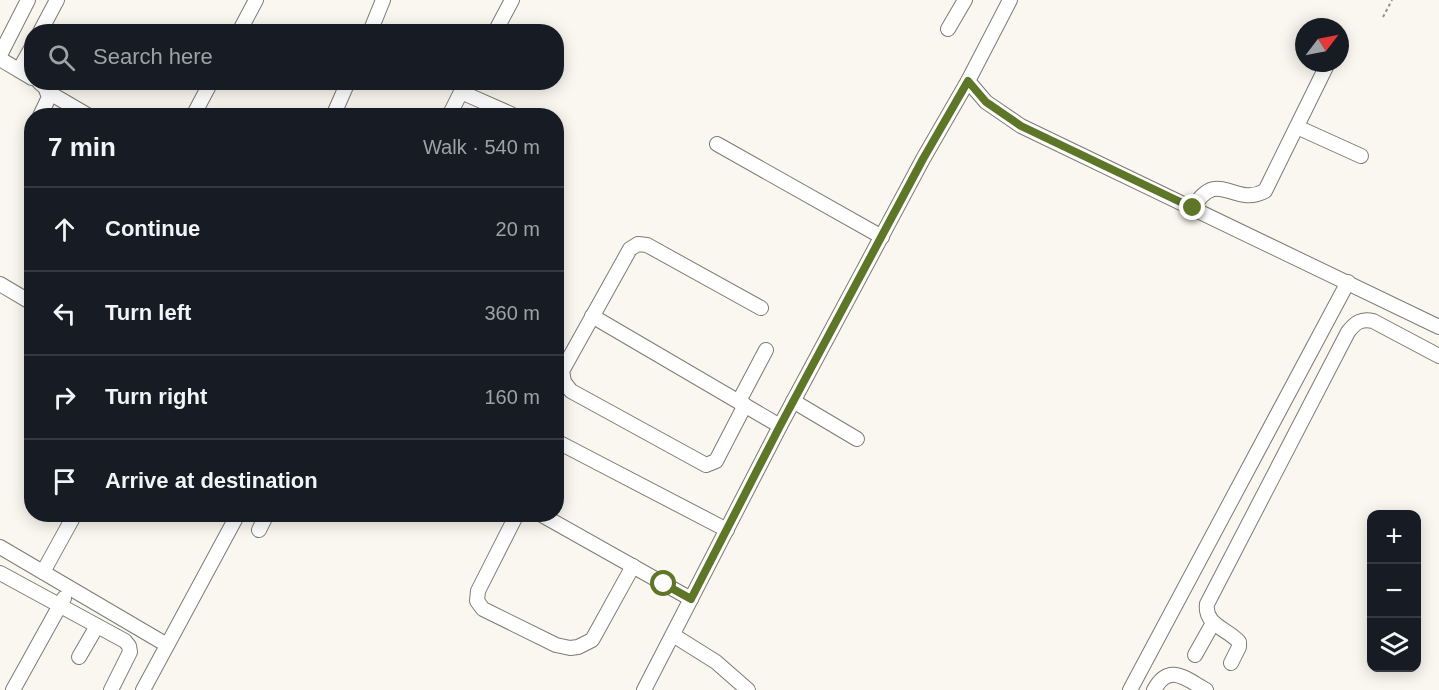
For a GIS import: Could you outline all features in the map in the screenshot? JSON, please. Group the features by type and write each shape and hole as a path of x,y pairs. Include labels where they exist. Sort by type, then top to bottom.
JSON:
{"street":[{"path":"24,73 0,57 28,0"},
{"path":"44,24 57,0"},
{"path":"243,24 256,0"},
{"path":"373,24 383,0"},
{"path":"499,24 512,0"},
{"path":"948,29 965,0"},
{"path":"644,690 793,401 1010,0"},
{"path":"19,70 24,61"},
{"path":"1193,208 1201,194 1210,189 1220,189 1245,196 1255,196 1265,191 1324,72"},
{"path":"968,81 986,102 1015,123 1439,327"},
{"path":"44,90 47,102 44,108"},
{"path":"48,90 76,108"},
{"path":"198,108 207,90"},
{"path":"337,108 344,90"},
{"path":"453,108 462,90"},
{"path":"468,90 500,108"},
{"path":"1298,127 1361,156"},
{"path":"717,144 882,237"},
{"path":"564,367 630,249 638,244 643,243 761,308"},
{"path":"1130,690 1348,282"},
{"path":"0,284 24,298"},
{"path":"592,316 780,426"},
{"path":"1231,663 1239,648 1239,642 1209,619 1206,609 1353,326 1358,321 1366,319 1373,321 1439,356"},
{"path":"564,382 571,391 706,465 716,461 766,350"},
{"path":"793,401 857,439"},
{"path":"564,445 727,531"},
{"path":"43,572 71,522"},
{"path":"143,690 234,522"},
{"path":"259,530 263,522"},
{"path":"514,522 478,591 477,601 483,609 556,645 578,647 592,640 633,566"},
{"path":"554,522 691,599"},
{"path":"0,547 167,645"},
{"path":"0,573 125,641 130,652 111,690"},
{"path":"1186,585 1210,598"},
{"path":"13,690 69,588"},
{"path":"1195,655 1213,623"},
{"path":"79,657 97,626"},
{"path":"673,635 716,662 748,690"},
{"path":"1154,690 1160,679 1174,674 1206,690"}],"path":[{"path":"1383,17 1392,0"}],"route":[{"path":"664,584 691,599 804,380 923,159 968,81 986,102 1021,126 1193,208"}]}
